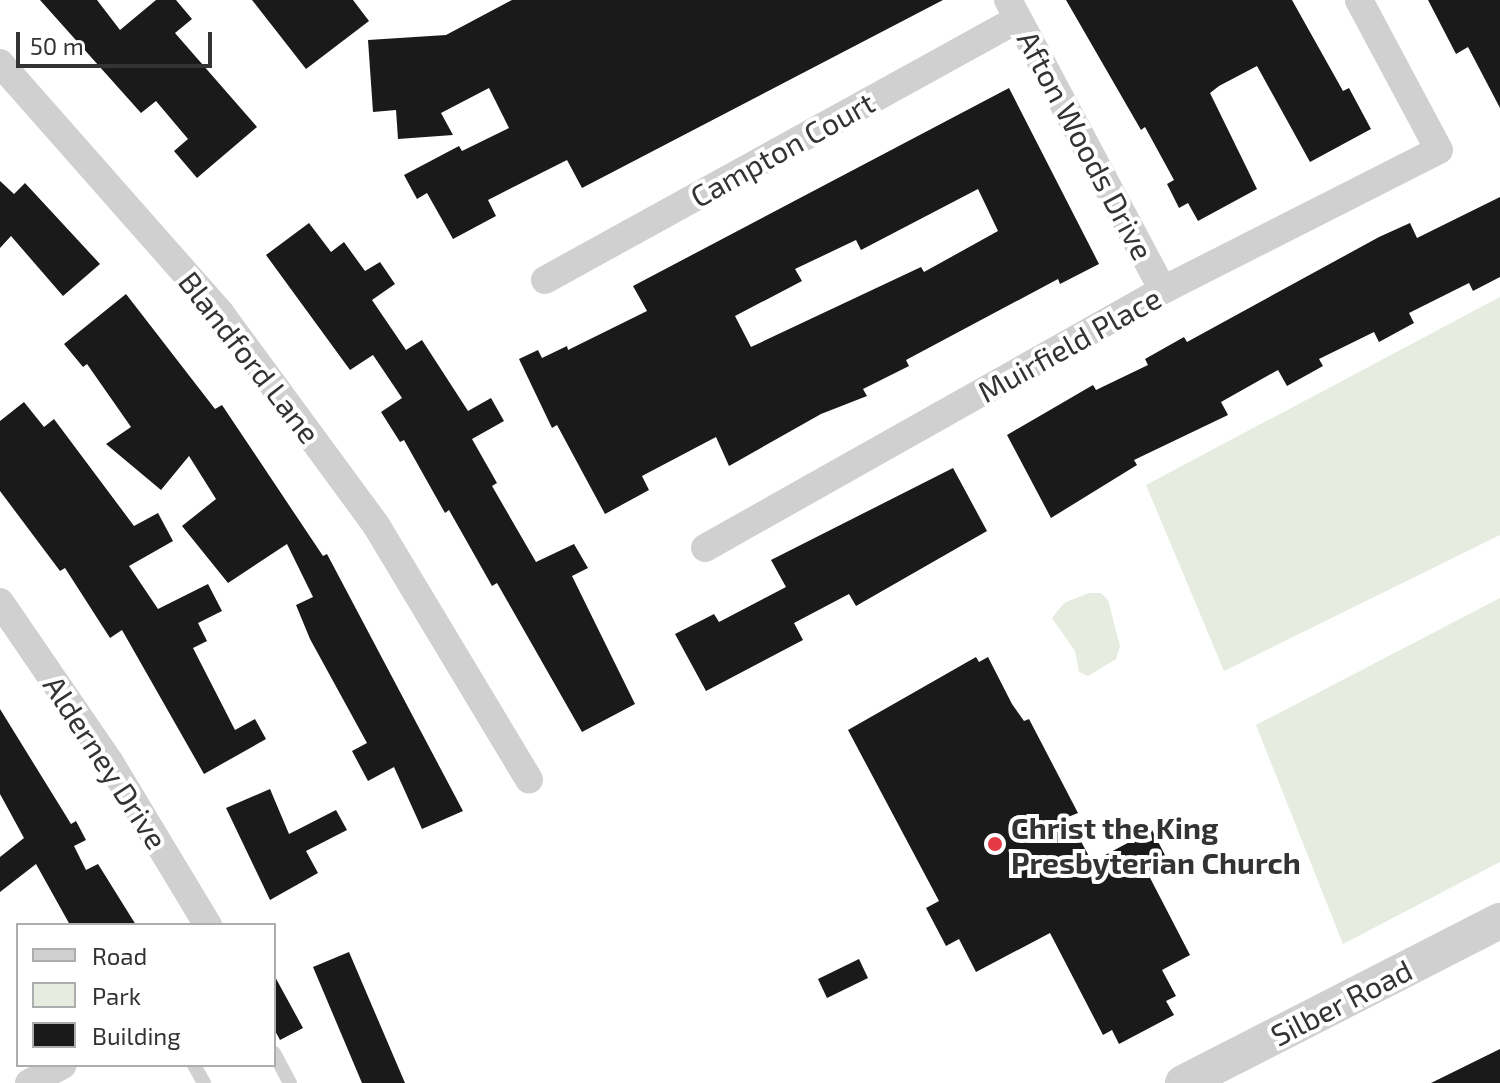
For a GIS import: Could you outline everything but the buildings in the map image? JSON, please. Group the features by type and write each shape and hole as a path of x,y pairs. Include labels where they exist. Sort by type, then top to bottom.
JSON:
{"street":[{"name":"Muirfield Place","path":"705,548 1163,290 1439,150 1359,0"},
{"name":"Campton Court","path":"545,280 1013,10"},
{"name":"Afton Woods Drive","path":"1013,10 1163,290"},
{"name":"Blandford Lane","path":"0,63 221,314 376,525 529,780"},
{"name":"Alderney Drive","path":"0,602 109,761 207,923"},
{"name":"Silber Road","path":"1196,1080 1500,921"},
{"path":"29,1083 59,1067"}],"lane":[{"path":"276,1057 290,1083"}],"green space":[{"path":"1500,297 1500,535 1224,671 1146,485"},
{"path":"1089,593 1101,593 1108,600 1120,646 1116,659 1088,676 1079,672 1075,651 1052,618 1064,603"},
{"path":"1500,598 1500,862 1343,944 1256,725"}],"place":[{"name":"Christ the King Presbyterian Church","path":"995,844"}]}
